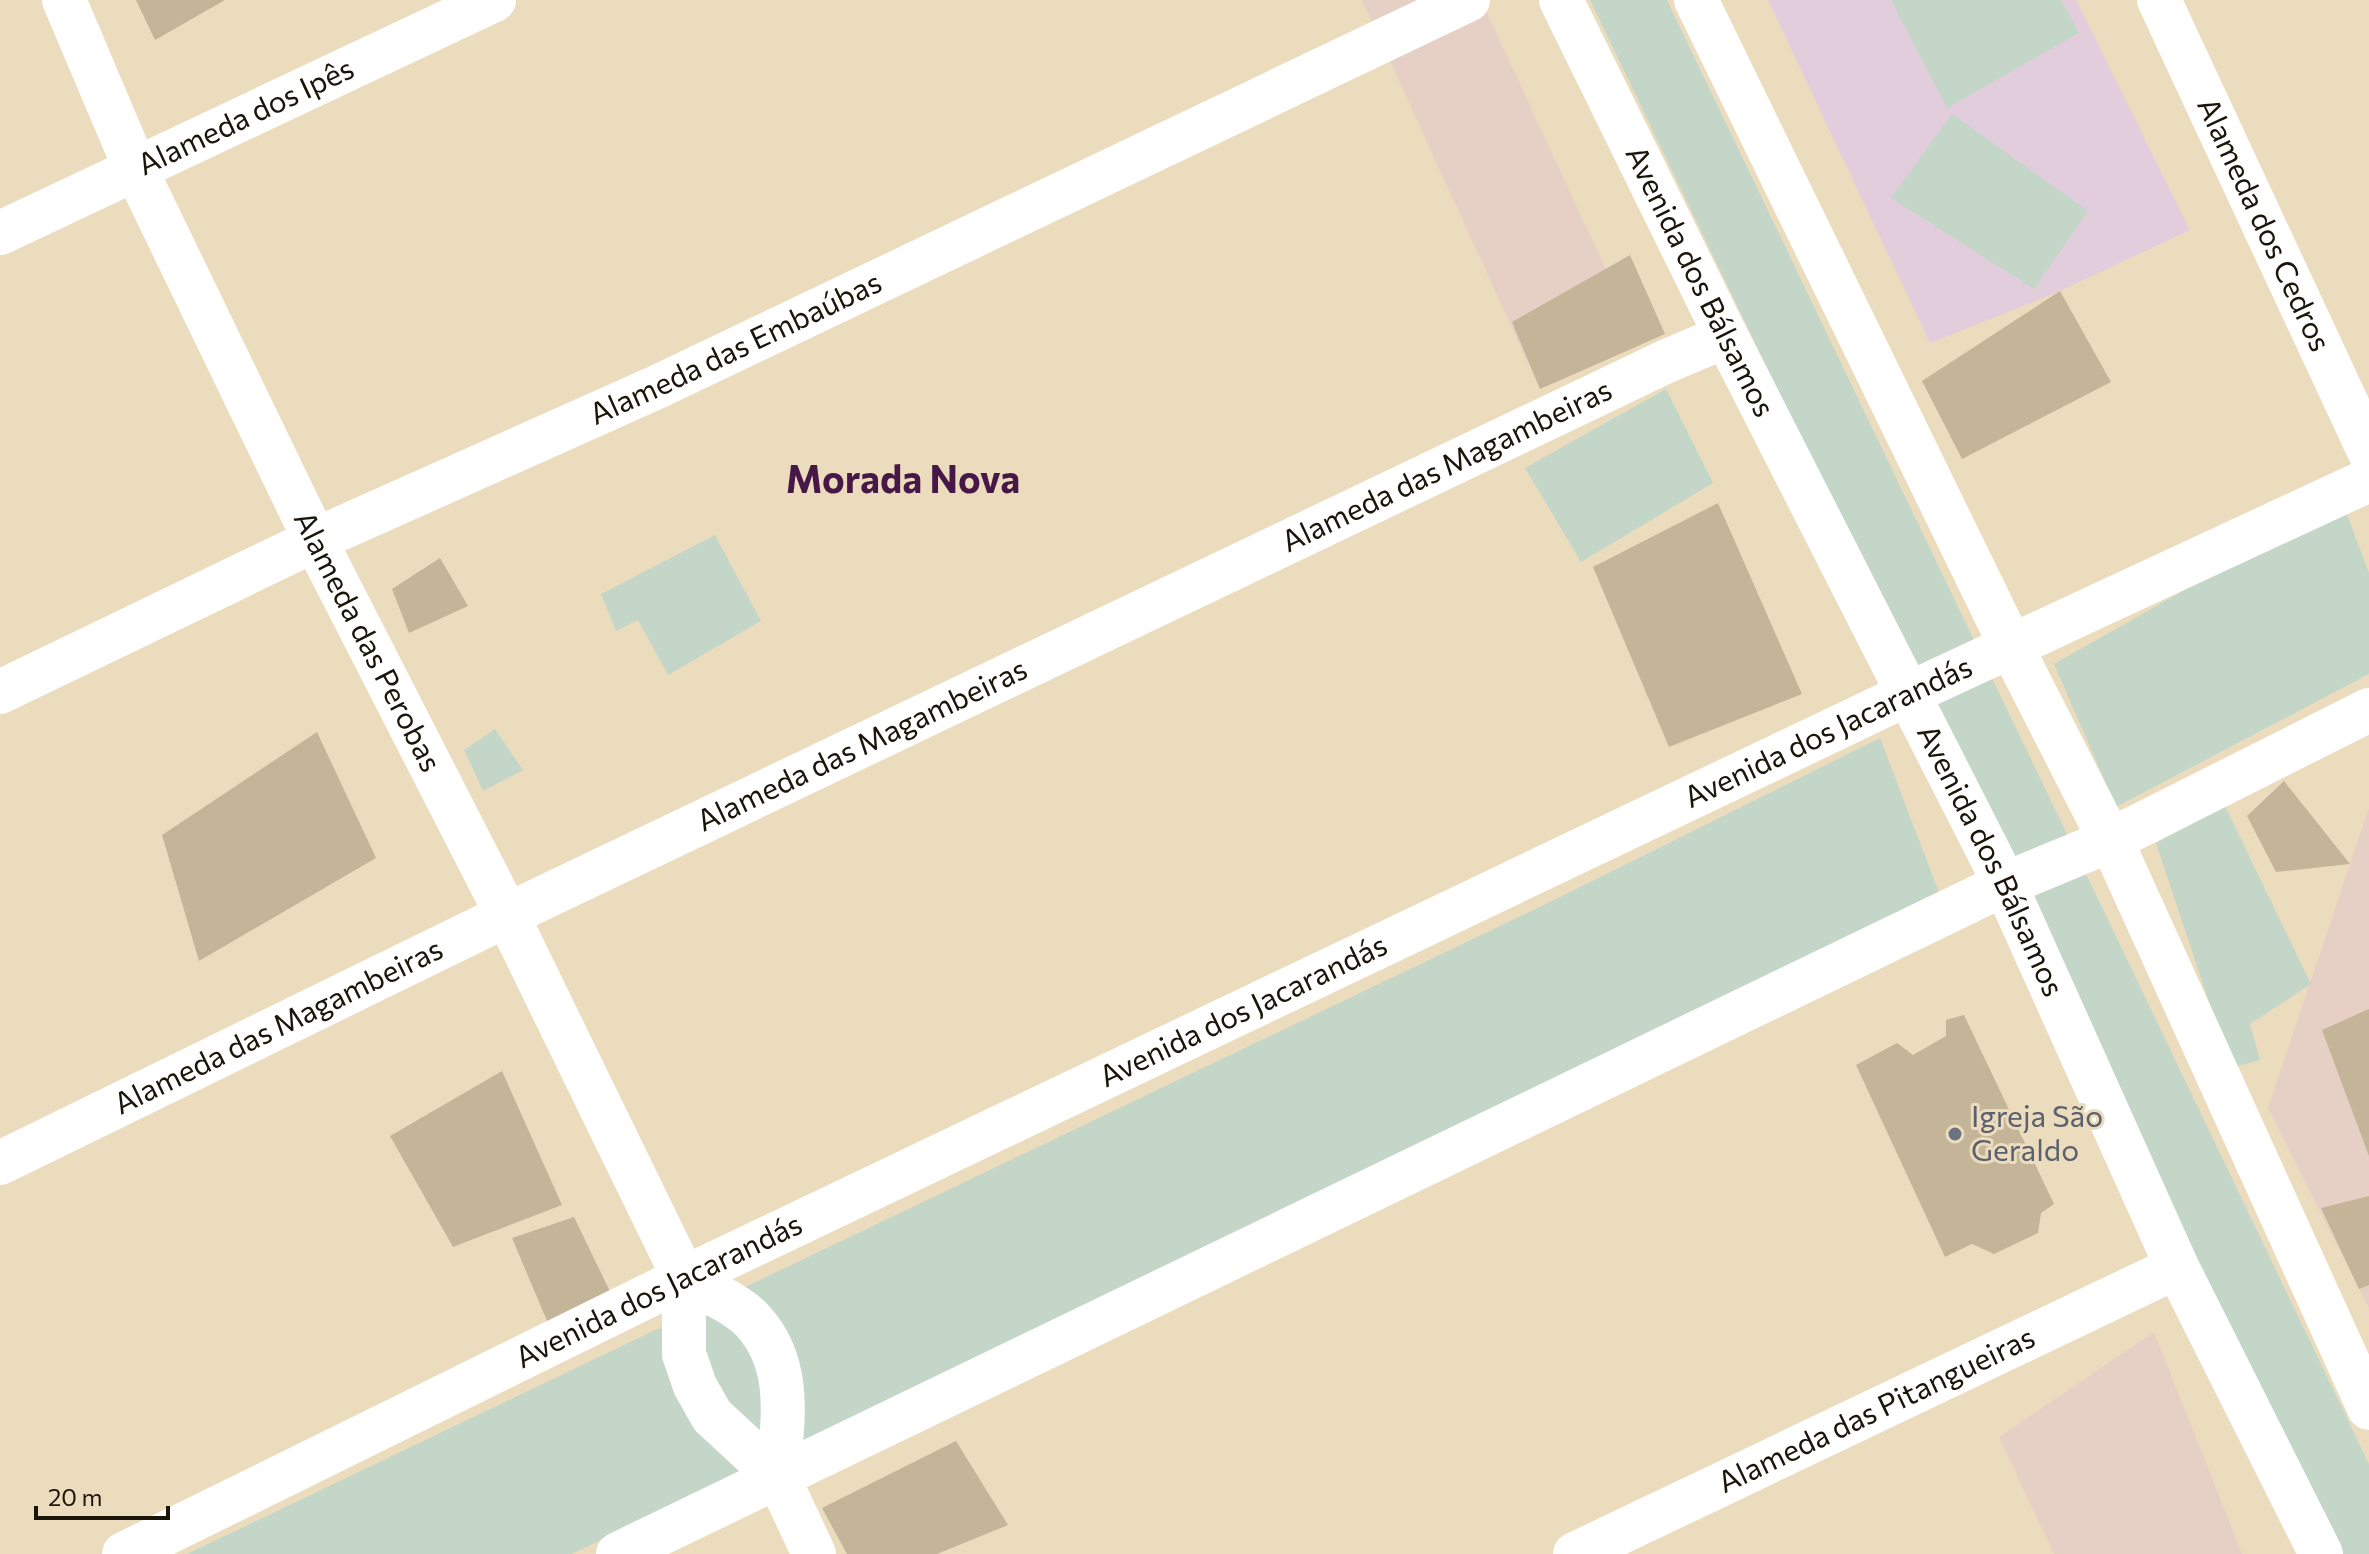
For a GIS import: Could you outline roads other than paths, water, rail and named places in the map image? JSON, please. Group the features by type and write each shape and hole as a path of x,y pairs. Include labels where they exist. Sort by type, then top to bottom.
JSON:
{"street":[{"name":"Alameda das Perobas","path":"64,0 136,170 315,540 507,915 684,1278 684,1354 695,1386 712,1416 778,1477 814,1554"},
{"name":"Alameda dos Ipês","path":"0,233 494,0"},
{"name":"Alameda das Embaúbas","path":"0,692 315,540 657,387 1468,0"},
{"name":"Avenida dos Bálsamos","path":"1561,0 1726,336 2005,884 2177,1267 2321,1554"},
{"path":"1696,0 2109,841 2369,1408"},
{"name":"Alameda dos Cedros","path":"2159,0 2369,451"},
{"name":"Alameda das Magambeiras","path":"0,1163 507,915 1638,375 1726,336"},
{"name":"Avenida dos Jacarandás","path":"124,1554 684,1278 1908,694 2369,480"},
{"path":"618,1554 2005,884 2109,841 2369,710"},
{"name":"Alameda das Pitangueiras","path":"1575,1554 2177,1267"},
{"name":"Alameda das Perobas","path":"684,1278 752,1320 773,1351 785,1388 778,1477"}],"place":[{"name":"Igreja São Geraldo","path":"1955,1134"}],"district":[{"name":"Morada Nova","path":"903,480"}]}
